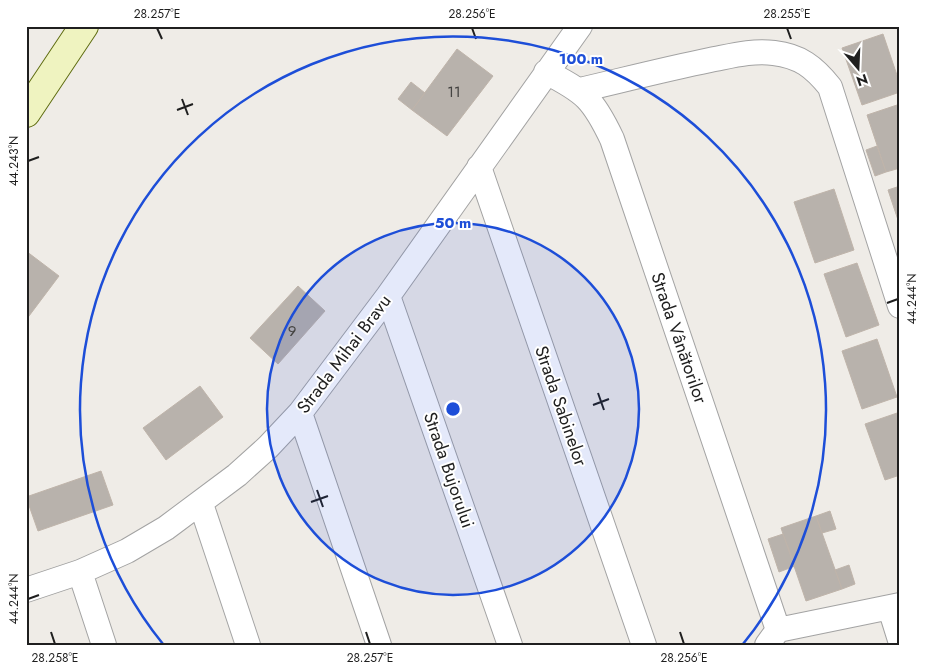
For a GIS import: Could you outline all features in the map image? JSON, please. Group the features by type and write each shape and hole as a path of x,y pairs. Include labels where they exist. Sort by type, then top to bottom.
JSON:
{"main road":[{"path":"26,114 84,26"}],"street":[{"name":"Strada Mihai Bravu","path":"26,590 80,572 127,551 166,528 200,504 243,469 300,413 388,296 580,26"},
{"path":"580,90 677,66 749,52 774,53 794,58 816,69 830,87 900,306"},
{"name":"Strada Vânătorilor","path":"546,72 580,90 599,112 612,139 773,638 895,606"},
{"name":"Strada Sabinelor","path":"479,167 644,645"},
{"name":"Strada Bujorului","path":"388,296 510,645"},
{"path":"300,413 379,645"},
{"path":"200,504 248,645"},
{"path":"80,572 104,645"},
{"path":"895,606 900,640"}],"building":[{"path":"883,34 900,84 900,92 862,105 842,48"},
{"path":"457,49 493,76 447,136 412,110"},
{"path":"411,82 425,93 412,110 398,99"},
{"path":"900,104 900,168 886,172 867,115"},
{"path":"877,146 886,172 875,176 866,150"},
{"path":"900,186 900,226 888,190"},
{"path":"834,189 854,250 815,263 794,202"},
{"path":"26,251 59,276 26,320"},
{"path":"857,263 879,325 846,337 824,274"},
{"path":"298,286 325,311 278,364 250,338"},
{"path":"877,339 897,397 862,409 842,351"},
{"path":"200,386 223,417 166,460 143,428"},
{"path":"900,412 900,475 885,480 865,424"},
{"path":"101,471 113,505 38,531 26,497"},
{"path":"830,511 836,529 822,533 816,516"},
{"path":"816,516 842,589 806,601 781,528"},
{"path":"783,534 795,566 779,572 768,539"},
{"path":"849,565 855,584 842,589 835,570"}]}
